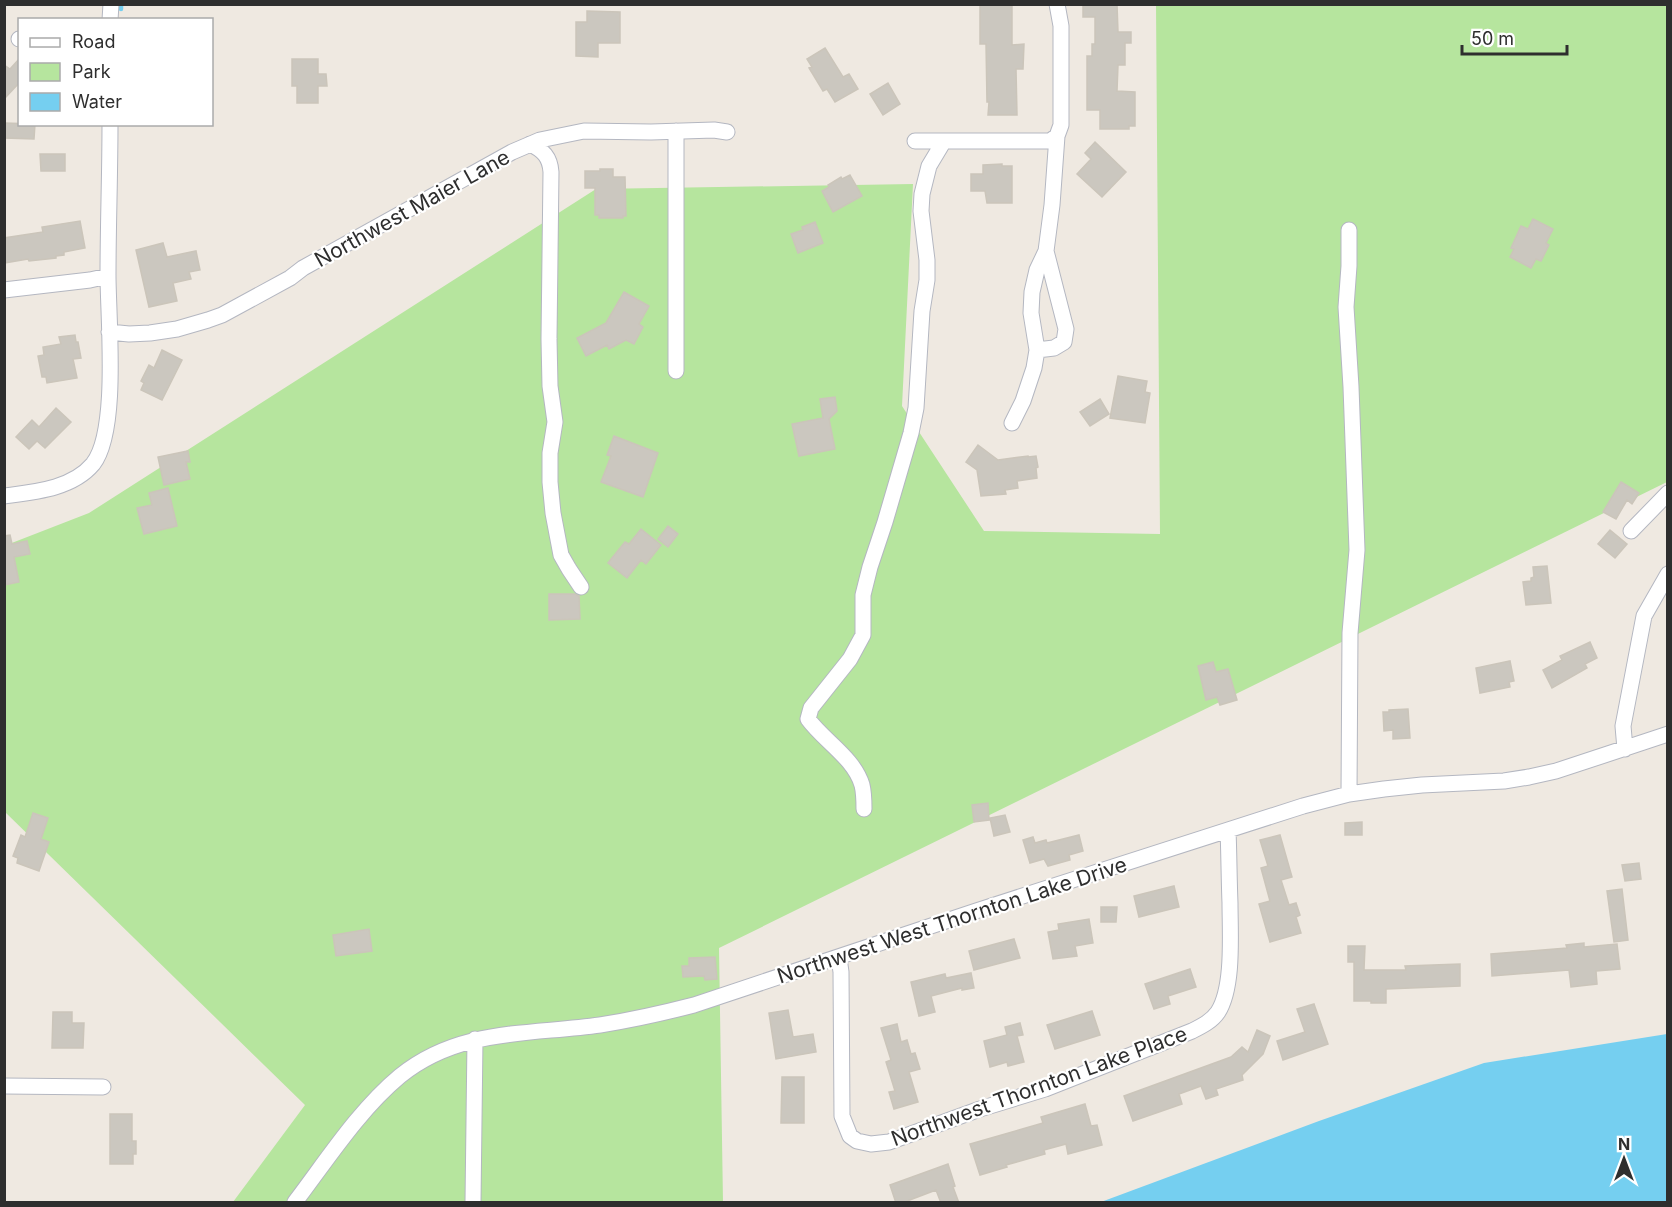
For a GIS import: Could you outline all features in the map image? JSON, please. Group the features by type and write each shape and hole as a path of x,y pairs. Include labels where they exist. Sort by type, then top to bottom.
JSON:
{"street":[{"path":"1012,423 1023,401 1034,368 1037,350 1030,313 1032,292 1037,270 1046,251 1057,136 1061,125 1060,26 1057,4"},
{"path":"4,496 62,485 79,477 94,462 102,447 108,418 110,380 108,276 110,126"},
{"name":"Northwest Maier Lane","path":"109,332 129,334 177,329 222,315 398,214 512,152 554,136 584,131 714,130 727,132"},
{"path":"676,131 676,371"},
{"path":"915,141 1050,141 1057,136"},
{"path":"864,809 862,787 856,771 817,732 808,719 811,708 850,659 863,635 863,595 911,433 916,408 922,311 927,280 921,211 922,194 929,166 944,141"},
{"path":"530,144 543,151 548,157 552,172 549,339 550,386 555,422 550,453 553,513 561,555 581,587"},
{"path":"1349,230 1346,306 1357,550 1350,633 1349,794"},
{"path":"1037,350 1054,348 1064,342 1066,329 1046,251"},
{"path":"4,290 108,276"},
{"path":"1631,531 1668,493"},
{"path":"1625,749 1623,726 1644,616 1668,574"},
{"name":"Northwest West Thornton Lake Drive","path":"295,1203 381,1093 402,1075 441,1050 475,1039 600,1025 654,1016 694,1005 976,911 1303,806 1349,794 1422,785 1474,784 1529,777 1557,771 1668,734"},
{"name":"Northwest Thornton Lake Place","path":"839,958 842,1116 850,1136 857,1141 871,1144 889,1142 980,1109 1045,1089 1192,1031 1212,1019 1225,997 1228,980 1230,931 1228,830"},
{"path":"473,1203 475,1039"},
{"path":"4,1086 104,1087"}],"green space":[{"path":"1156,5 1667,5 1667,482 719,948 723,1202 233,1202 305,1105 5,812 4,546 89,513 596,189 913,184 902,406 984,531 1160,534"}],"water":[{"path":"1667,1034 1667,1202 1101,1202 1484,1063"}],"building":[{"path":"980,4 1012,4 1012,45 1024,44 1023,69 1016,69 1017,115 988,115 986,44 980,44"},
{"path":"1083,4 1117,4 1118,32 1131,32 1131,43 1125,43 1125,65 1118,65 1117,91 1135,92 1135,126 1129,126 1129,129 1100,129 1100,110 1087,110 1087,56 1092,56 1092,44 1095,44 1095,17 1083,17"},
{"path":"587,11 620,12 620,43 598,43 598,57 576,56 576,22 587,22"},
{"path":"825,48 843,77 849,74 858,89 835,102 827,89 823,91 809,68 812,67 807,59"},
{"path":"292,59 318,59 318,74 326,74 327,86 318,86 318,103 297,103 297,86 292,86"},
{"path":"18,60 18,84 4,99 4,65 10,69"},
{"path":"888,83 900,104 883,115 870,94"},
{"path":"4,123 35,126 34,139 4,138"},
{"path":"1095,142 1126,172 1102,197 1077,174 1091,159 1085,153"},
{"path":"40,154 65,154 65,171 41,171"},
{"path":"1002,164 1002,166 1012,166 1012,203 987,203 985,191 971,191 971,174 983,174 983,165"},
{"path":"600,169 613,169 613,177 625,177 626,216 623,218 599,218 599,215 595,215 595,188 585,188 585,171 600,171"},
{"path":"850,175 862,196 833,212 822,191 841,177 842,179"},
{"path":"1533,219 1553,229 1546,243 1549,245 1541,261 1536,259 1531,268 1510,257 1514,249 1511,248 1521,226 1528,229"},
{"path":"80,221 85,248 64,252 64,255 56,256 56,258 4,263 4,238 43,232 42,227"},
{"path":"815,222 823,243 798,253 791,234"},
{"path":"163,243 167,257 196,251 200,270 189,272 191,279 173,283 177,301 149,307 136,250"},
{"path":"624,292 649,306 639,324 643,327 634,344 626,340 609,349 607,345 586,356 577,338 606,323"},
{"path":"75,335 81,358 73,359 77,378 47,383 46,377 42,377 38,356 44,355 43,347 61,344 59,337"},
{"path":"162,350 182,360 162,400 141,390 144,383 141,381 149,365 154,368"},
{"path":"1118,376 1147,381 1145,392 1150,393 1145,423 1110,418"},
{"path":"835,397 837,411 829,419 835,449 799,456 792,424 823,418 820,399"},
{"path":"1100,399 1109,414 1090,426 1080,412"},
{"path":"56,408 71,422 45,448 37,441 29,449 16,437 32,420 39,427"},
{"path":"614,436 658,453 643,497 601,482 611,456 607,455"},
{"path":"978,445 998,460 1036,456 1037,478 1017,481 1018,488 1005,490 1006,494 981,496 977,470 966,462"},
{"path":"188,451 190,462 186,462 190,479 164,485 158,457"},
{"path":"1621,482 1639,493 1632,504 1627,500 1616,519 1603,512"},
{"path":"168,488 177,526 144,534 137,508 152,505 149,493"},
{"path":"668,526 678,534 668,547 658,539"},
{"path":"641,529 661,545 646,564 641,560 627,578 608,563 625,542 629,544"},
{"path":"1610,530 1627,544 1615,558 1598,544"},
{"path":"10,535 12,544 27,541 30,554 14,557 19,582 4,585 4,536"},
{"path":"1547,566 1551,603 1526,605 1523,582 1531,581 1534,577 1533,567"},
{"path":"549,594 579,596 580,619 549,620"},
{"path":"1590,642 1597,658 1585,664 1587,668 1552,688 1543,670 1562,660 1560,656"},
{"path":"1510,661 1514,681 1509,682 1510,687 1480,693 1476,668"},
{"path":"1213,662 1216,672 1228,669 1237,700 1220,705 1217,697 1206,700 1198,666"},
{"path":"1408,709 1410,738 1393,739 1393,730 1384,731 1383,712"},
{"path":"988,803 989,820 974,822 972,805"},
{"path":"33,813 48,818 41,839 49,842 39,871 17,863 18,858 13,856 21,835 25,837"},
{"path":"1005,815 1010,832 994,836 990,818"},
{"path":"1362,822 1362,835 1345,835 1345,823"},
{"path":"1079,835 1083,851 1069,855 1070,860 1048,866 1044,859 1030,863 1023,840 1033,837 1035,843 1046,840 1047,843"},
{"path":"1280,835 1292,877 1281,880 1289,905 1296,903 1300,915 1296,917 1301,933 1270,942 1259,904 1270,901 1261,868 1268,866 1260,840"},
{"path":"1639,863 1641,879 1625,881 1622,865"},
{"path":"1174,886 1179,907 1139,917 1134,896"},
{"path":"1622,889 1628,940 1614,942 1607,891"},
{"path":"1101,907 1117,907 1116,922 1101,922"},
{"path":"1089,919 1093,943 1075,946 1077,956 1053,959 1048,932 1059,930 1058,924"},
{"path":"369,929 372,951 336,956 333,935"},
{"path":"1014,939 1020,958 974,970 969,951"},
{"path":"1584,943 1584,947 1617,944 1620,969 1596,971 1597,984 1571,987 1569,970 1492,976 1491,954 1567,948 1566,945"},
{"path":"1348,946 1365,946 1364,970 1406,970 1405,966 1460,964 1460,986 1386,989 1386,1003 1354,1001 1354,962 1348,962"},
{"path":"715,957 717,979 705,980 704,976 683,977 682,966 689,966 689,958"},
{"path":"1190,969 1196,987 1168,996 1170,1004 1154,1009 1145,984"},
{"path":"971,973 974,988 962,990 962,988 931,996 935,1012 919,1016 911,982 945,974 946,978"},
{"path":"1314,1004 1328,1044 1283,1060 1277,1041 1305,1032 1297,1009"},
{"path":"788,1010 793,1037 813,1034 816,1052 776,1059 769,1013"},
{"path":"1092,1011 1100,1035 1055,1049 1047,1025"},
{"path":"53,1012 72,1012 72,1023 84,1023 83,1048 52,1048"},
{"path":"1020,1023 1023,1035 1017,1036 1024,1062 1008,1066 1007,1062 990,1067 984,1041 1007,1035 1005,1027"},
{"path":"897,1024 901,1042 907,1040 911,1054 915,1053 920,1069 909,1072 918,1102 894,1109 889,1092 895,1091 886,1062 891,1060 881,1028"},
{"path":"1257,1030 1270,1036 1263,1054 1242,1075 1243,1080 1216,1089 1218,1095 1206,1099 1201,1086 1179,1094 1182,1104 1133,1121 1124,1096 1231,1057 1242,1047 1248,1052"},
{"path":"782,1077 804,1077 804,1123 781,1123"},
{"path":"1085,1104 1091,1126 1097,1125 1102,1145 1068,1154 1066,1144 1044,1150 1045,1154 980,1175 970,1144 1043,1123 1041,1117"},
{"path":"110,1114 132,1114 132,1141 136,1141 133,1164 110,1164"},
{"path":"948,1164 959,1203 941,1203 936,1190 902,1203 896,1203 890,1185"}],"waterway":[{"path":"121,4 121,9"}]}
